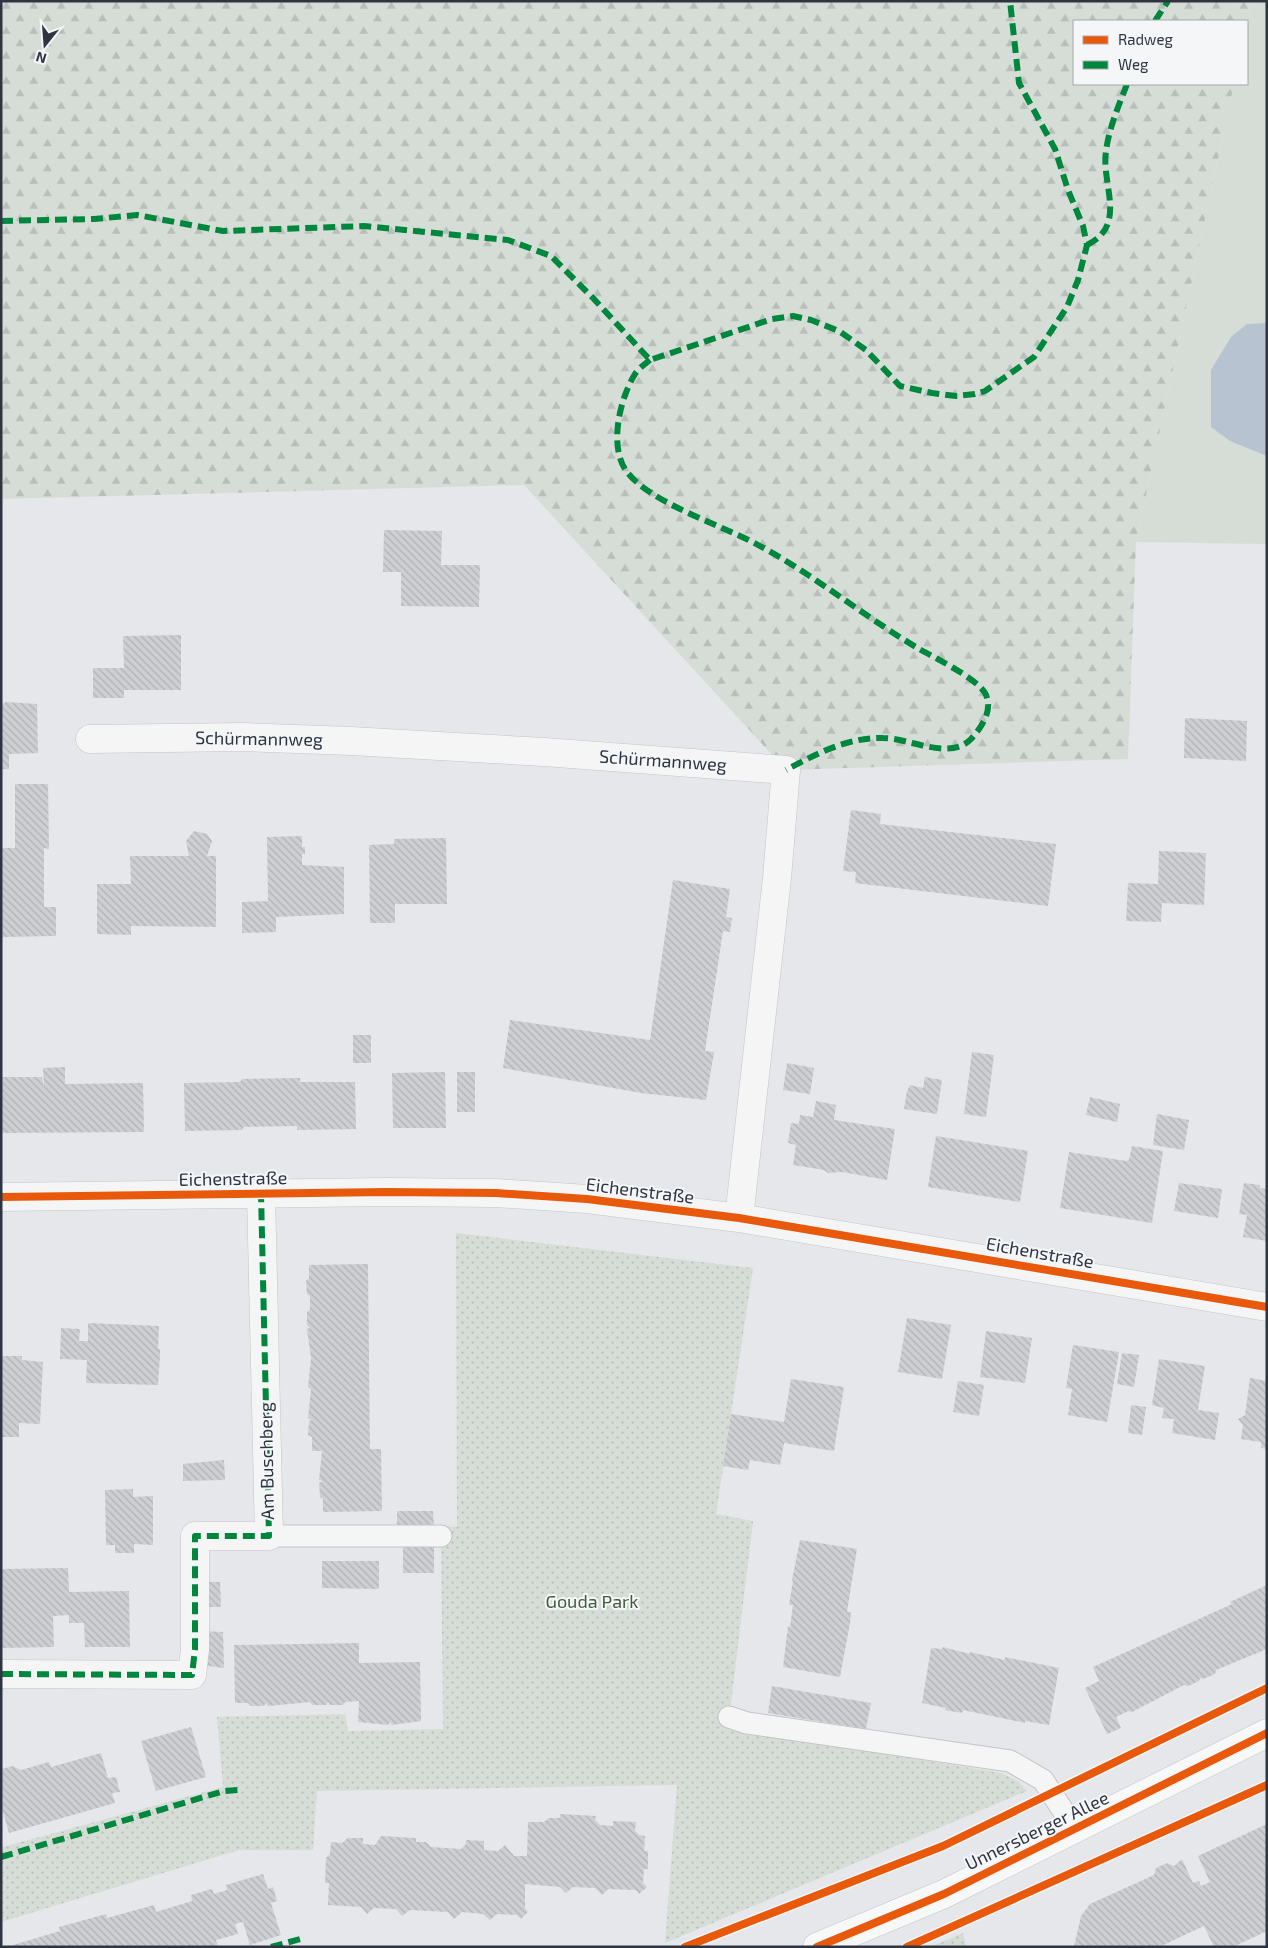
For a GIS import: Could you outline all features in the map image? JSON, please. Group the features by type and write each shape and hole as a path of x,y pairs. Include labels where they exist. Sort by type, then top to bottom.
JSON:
{"main road":[{"name":"Unnersberger Allee","path":"817,1947 944,1894 1267,1733"}],"street":[{"name":"Schürmannweg","path":"90,740 243,737 341,741 544,752 786,770 776,888 738,1218"},
{"name":"Eichenstraße","path":"1,1197 261,1193 496,1193 587,1199 738,1218 1267,1307"},
{"name":"Am Buschberg","path":"1,1674 192,1675 195,1649 195,1536 269,1536 261,1193"}],"lane":[{"path":"269,1536 441,1536"},
{"name":"Unnersberger Allee","path":"729,1717 747,1723 1010,1761 1043,1780 1075,1828"}],"green space":[{"path":"1,1 1251,1 1248,20 1073,20 1073,85 1234,85 1136,542 1128,759 786,770 524,485 1,499"},
{"path":"1251,1 1267,1 1267,544 1136,542 1234,85 1248,85 1248,20"},
{"name":"Gouda Park","path":"456,1233 753,1268 716,1514 753,1521 728,1728 1001,1773 1018,1781 1027,1791 665,1943 677,1785 317,1791 313,1850 239,1850 1,1922 1,1842 3,1847 223,1787 217,1717 345,1714 348,1731 443,1729 441,1526 457,1527"},
{"path":"963,1933 966,1947 930,1947"}],"water":[{"path":"1267,323 1267,456 1230,441 1211,427 1211,370 1231,337 1247,324"}],"building":[{"path":"384,530 442,531 441,565 480,565 479,607 401,606 401,572 383,572"},
{"path":"181,635 181,690 124,690 124,698 93,698 93,668 124,668 123,636"},
{"path":"6,702 37,704 38,753 9,754 9,769 1,769 1,705"},
{"path":"1185,718 1247,721 1246,761 1184,758"},
{"path":"15,784 48,784 49,849 44,848 44,907 56,907 56,936 1,937 1,848 15,848"},
{"path":"851,810 881,814 880,824 1056,844 1048,906 855,883 856,872 843,871"},
{"path":"194,831 207,834 212,841 207,856 216,856 216,927 131,926 131,935 97,934 97,884 131,884 130,856 189,856 186,841"},
{"path":"302,836 302,847 305,847 305,854 302,854 302,865 344,867 344,914 276,917 276,932 242,933 242,902 268,901 267,837"},
{"path":"446,838 447,904 395,904 395,923 370,923 369,845 394,844 394,839"},
{"path":"1159,851 1206,853 1204,905 1162,903 1161,922 1126,921 1128,883 1158,884"},
{"path":"673,880 730,889 726,917 732,918 730,932 723,931 705,1051 714,1052 706,1100 641,1093 503,1068 510,1020 650,1040"},
{"path":"353,1035 371,1035 371,1063 353,1063"},
{"path":"972,1052 994,1055 986,1117 964,1114"},
{"path":"787,1063 814,1068 810,1094 783,1090"},
{"path":"65,1067 65,1084 143,1083 144,1132 1,1133 1,1077 42,1077 44,1088 43,1068"},
{"path":"445,1072 446,1128 393,1128 392,1073"},
{"path":"457,1072 475,1072 475,1112 457,1112"},
{"path":"925,1077 942,1080 937,1114 904,1109 910,1085 923,1088"},
{"path":"300,1078 300,1082 355,1082 356,1129 297,1130 297,1126 244,1127 242,1130 185,1131 184,1083"},
{"path":"1090,1097 1120,1104 1117,1122 1086,1115"},
{"path":"816,1101 836,1105 834,1120 895,1129 887,1180 842,1172 828,1173 824,1170 793,1165 796,1145 788,1143 791,1123 799,1124 800,1115 813,1117"},
{"path":"1157,1114 1189,1120 1184,1150 1153,1145"},
{"path":"936,1136 1028,1151 1020,1202 928,1187"},
{"path":"1132,1146 1163,1151 1152,1223 1060,1208 1069,1152 1126,1161 1129,1160"},
{"path":"1179,1183 1222,1189 1218,1218 1174,1211"},
{"path":"1244,1183 1260,1185 1260,1188 1267,1189 1267,1241 1243,1237 1247,1215 1239,1214"},
{"path":"368,1264 370,1449 381,1449 382,1511 323,1512 323,1499 320,1497 319,1483 323,1481 319,1480 322,1451 312,1451 312,1437 308,1435 309,1421 312,1420 308,1418 311,1389 308,1387 311,1358 307,1329 310,1328 307,1325 307,1312 310,1310 310,1296 307,1294 306,1280 309,1279 309,1265"},
{"path":"907,1318 951,1325 942,1379 898,1372"},
{"path":"88,1323 159,1326 158,1349 160,1349 160,1356 158,1385 86,1383 87,1360 60,1359 61,1328 80,1329 79,1341 88,1341"},
{"path":"986,1331 1032,1338 1025,1383 980,1377"},
{"path":"1073,1345 1119,1352 1107,1422 1068,1415 1072,1389 1066,1388"},
{"path":"1122,1353 1139,1355 1134,1387 1117,1384"},
{"path":"2,1356 22,1356 22,1360 43,1362 40,1424 19,1423 19,1437 1,1437"},
{"path":"1159,1359 1205,1366 1198,1410 1219,1413 1215,1440 1172,1433 1174,1419 1162,1418 1164,1408 1152,1405"},
{"path":"1250,1378 1267,1381 1267,1449 1261,1448 1261,1442 1241,1439 1243,1425 1238,1419 1245,1415"},
{"path":"791,1379 844,1387 834,1451 784,1443 780,1465 750,1460 748,1470 723,1466 731,1414 784,1422"},
{"path":"958,1381 984,1385 979,1416 953,1412"},
{"path":"1131,1405 1146,1407 1142,1435 1128,1433"},
{"path":"224,1460 225,1480 183,1481 183,1464"},
{"path":"133,1489 133,1497 153,1496 153,1545 134,1544 134,1553 115,1553 115,1545 106,1545 105,1490"},
{"path":"397,1511 433,1511 434,1526 397,1527"},
{"path":"800,1540 857,1549 847,1612 851,1612 850,1623 840,1677 783,1667 788,1626 790,1627 793,1605 789,1605 792,1580"},
{"path":"403,1542 434,1542 434,1573 403,1573"},
{"path":"322,1561 379,1561 379,1589 322,1588"},
{"path":"68,1568 69,1592 129,1591 130,1647 85,1647 84,1623 69,1623 69,1615 53,1616 54,1647 1,1648 1,1569"},
{"path":"201,1582 220,1582 221,1607 202,1607"},
{"path":"1267,1585 1267,1649 1216,1670 1215,1674 1203,1679 1200,1678 1199,1681 1188,1686 1184,1685 1132,1712 1128,1711 1116,1717 1121,1728 1107,1734 1085,1688 1099,1681 1093,1667 1232,1604 1230,1602"},
{"path":"200,1631 223,1632 224,1668 202,1665"},
{"path":"359,1643 359,1663 420,1662 421,1721 392,1725 390,1722 388,1725 358,1722 359,1701 345,1702 343,1705 330,1705 328,1702 326,1705 312,1705 310,1702 268,1706 266,1703 264,1706 251,1706 248,1703 235,1703 234,1645"},
{"path":"943,1647 970,1654 970,1652 1005,1660 1005,1657 1059,1668 1049,1725 1025,1721 1025,1723 963,1710 962,1713 922,1703 931,1648 942,1649"},
{"path":"772,1686 871,1703 866,1729 768,1713"},
{"path":"191,1727 206,1777 156,1791 141,1741"},
{"path":"101,1753 108,1778 116,1777 120,1792 112,1793 115,1803 9,1833 1,1804 1,1769 13,1766 21,1770 49,1762 51,1767"},
{"path":"560,1814 596,1816 595,1820 600,1825 613,1826 613,1821 636,1822 635,1831 639,1835 645,1836 644,1851 648,1851 648,1869 644,1869 643,1883 647,1887 639,1894 636,1890 608,1889 602,1895 595,1888 573,1887 566,1893 560,1887 525,1884 525,1908 528,1912 521,1919 517,1915 497,1914 490,1920 483,1914 462,1912 454,1919 448,1912 410,1910 402,1916 396,1909 374,1908 367,1914 361,1907 328,1905 329,1883 325,1883 326,1858 330,1854 331,1842 342,1843 348,1838 363,1838 363,1844 375,1845 381,1836 416,1838 416,1842 426,1842 431,1847 461,1849 466,1844 466,1840 484,1841 484,1850 498,1851 505,1845 514,1856 527,1856 528,1822 544,1822 549,1818 560,1818"},
{"path":"1267,1824 1267,1931 1233,1947 1214,1947 1204,1926 1159,1947 1074,1947 1081,1916 1090,1904 1154,1875 1156,1868 1167,1863 1174,1866 1182,1859 1193,1883 1199,1881 1201,1886 1210,1882 1198,1856"},
{"path":"263,1874 268,1889 273,1887 277,1901 271,1903 281,1935 250,1945 243,1922 235,1924 238,1934 216,1940 218,1947 14,1947 13,1945 60,1931 59,1927 106,1914 107,1918 154,1905 156,1912 192,1901 191,1895 212,1889 214,1894 227,1890 226,1885"}],"marked path":[{"path":"1,221 94,219 137,215 223,231 364,226 508,240 551,256 650,360 772,319 793,316 811,320 839,331 866,350 900,386 956,396 975,394 985,391 1034,357 1067,307 1078,280 1087,245 1083,226 1068,190 1055,149 1019,83 1010,1"},
{"path":"1156,20 1168,1"},
{"path":"1087,245 1099,237 1107,227 1110,215 1105,164 1107,142 1127,85"},
{"path":"650,360 636,372 625,396 618,423 618,450 621,462 638,484 670,504 743,537 778,556 896,635 972,680 985,693 987,699 986,718 971,739 962,745 952,748 941,748 893,739 870,738 845,743 786,770"},
{"path":"1,1674 192,1675 195,1649 195,1536 269,1536 261,1193"},
{"path":"1,1857 224,1791 239,1790"},
{"path":"271,1947 304,1938"}],"cycle path":[{"path":"1,1197 387,1192 496,1193 587,1199 739,1218 1267,1307"},
{"path":"685,1947 943,1846 1267,1688"},
{"path":"817,1947 944,1894 1267,1733"},
{"path":"907,1947 1267,1785"}]}
